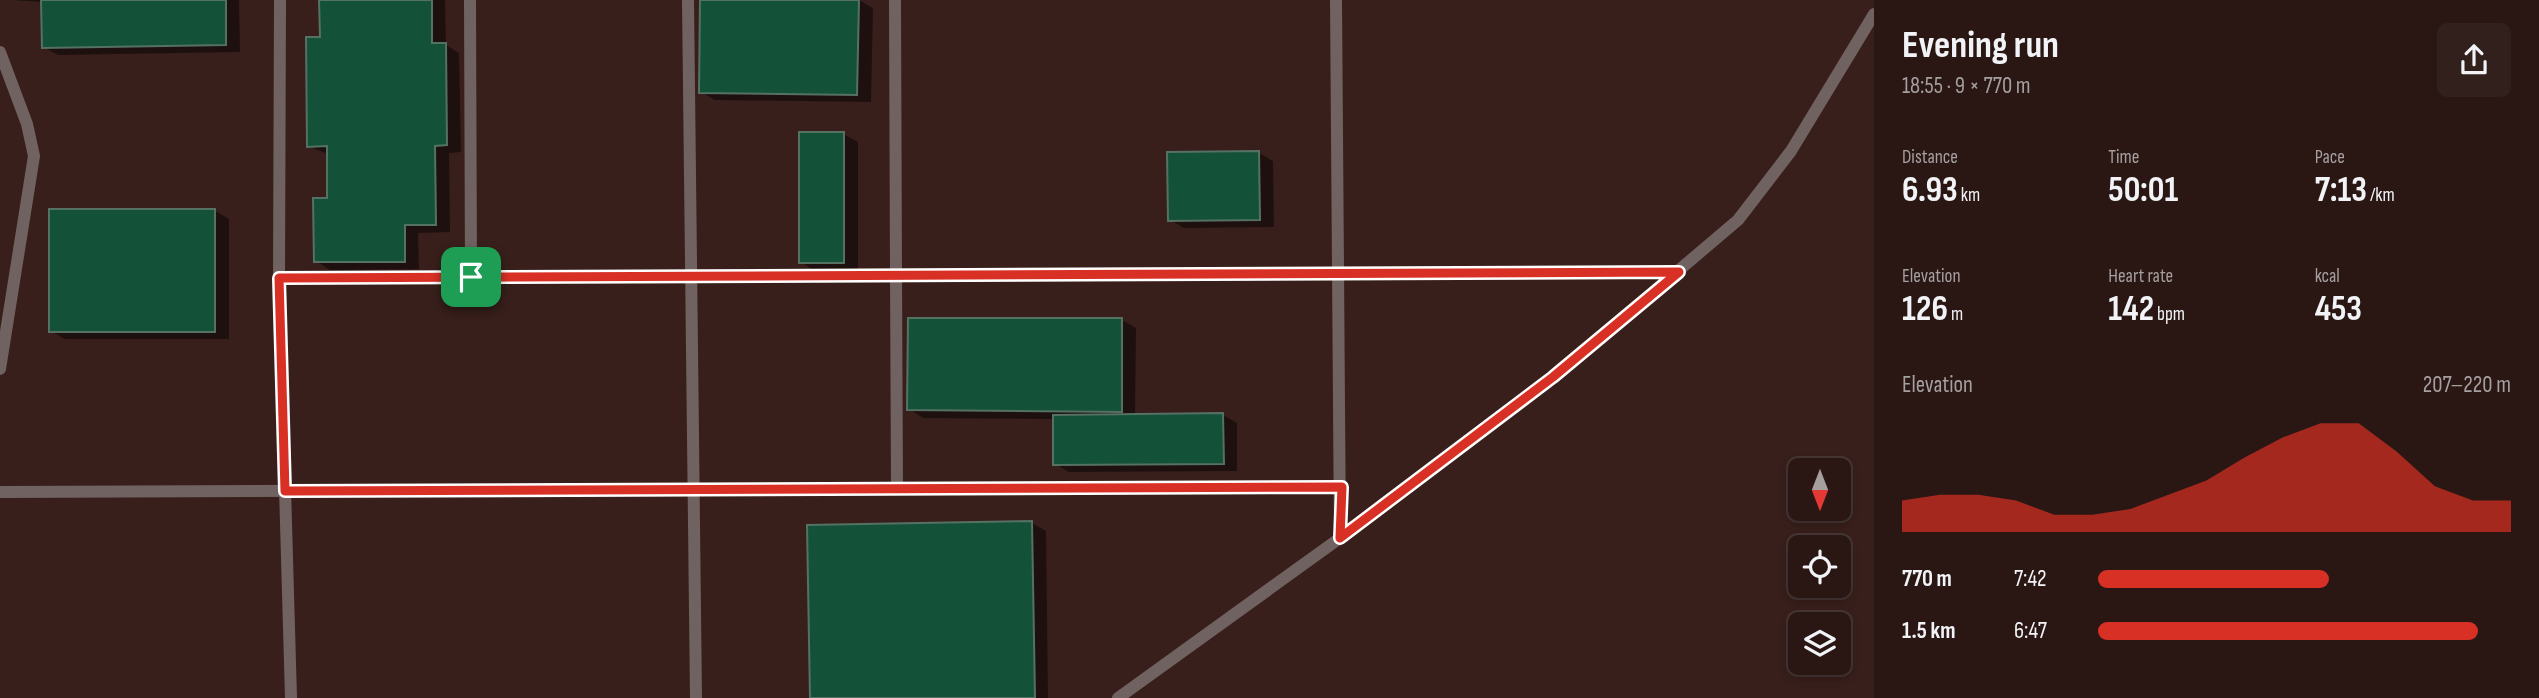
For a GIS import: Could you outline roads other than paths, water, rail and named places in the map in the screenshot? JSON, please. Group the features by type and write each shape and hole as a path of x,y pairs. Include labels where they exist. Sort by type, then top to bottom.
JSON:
{"lane":[{"path":"280,0 279,278 291,698"},
{"path":"470,0 471,277"},
{"path":"688,0 696,698"},
{"path":"895,0 897,488"},
{"path":"1336,0 1342,487 1340,538"},
{"path":"1118,698 1340,538 1553,377 1738,220 1791,151 1874,14"},
{"path":"0,52 27,124 34,156 0,369"},
{"path":"279,278 1679,272"},
{"path":"0,492 1342,487"}]}
